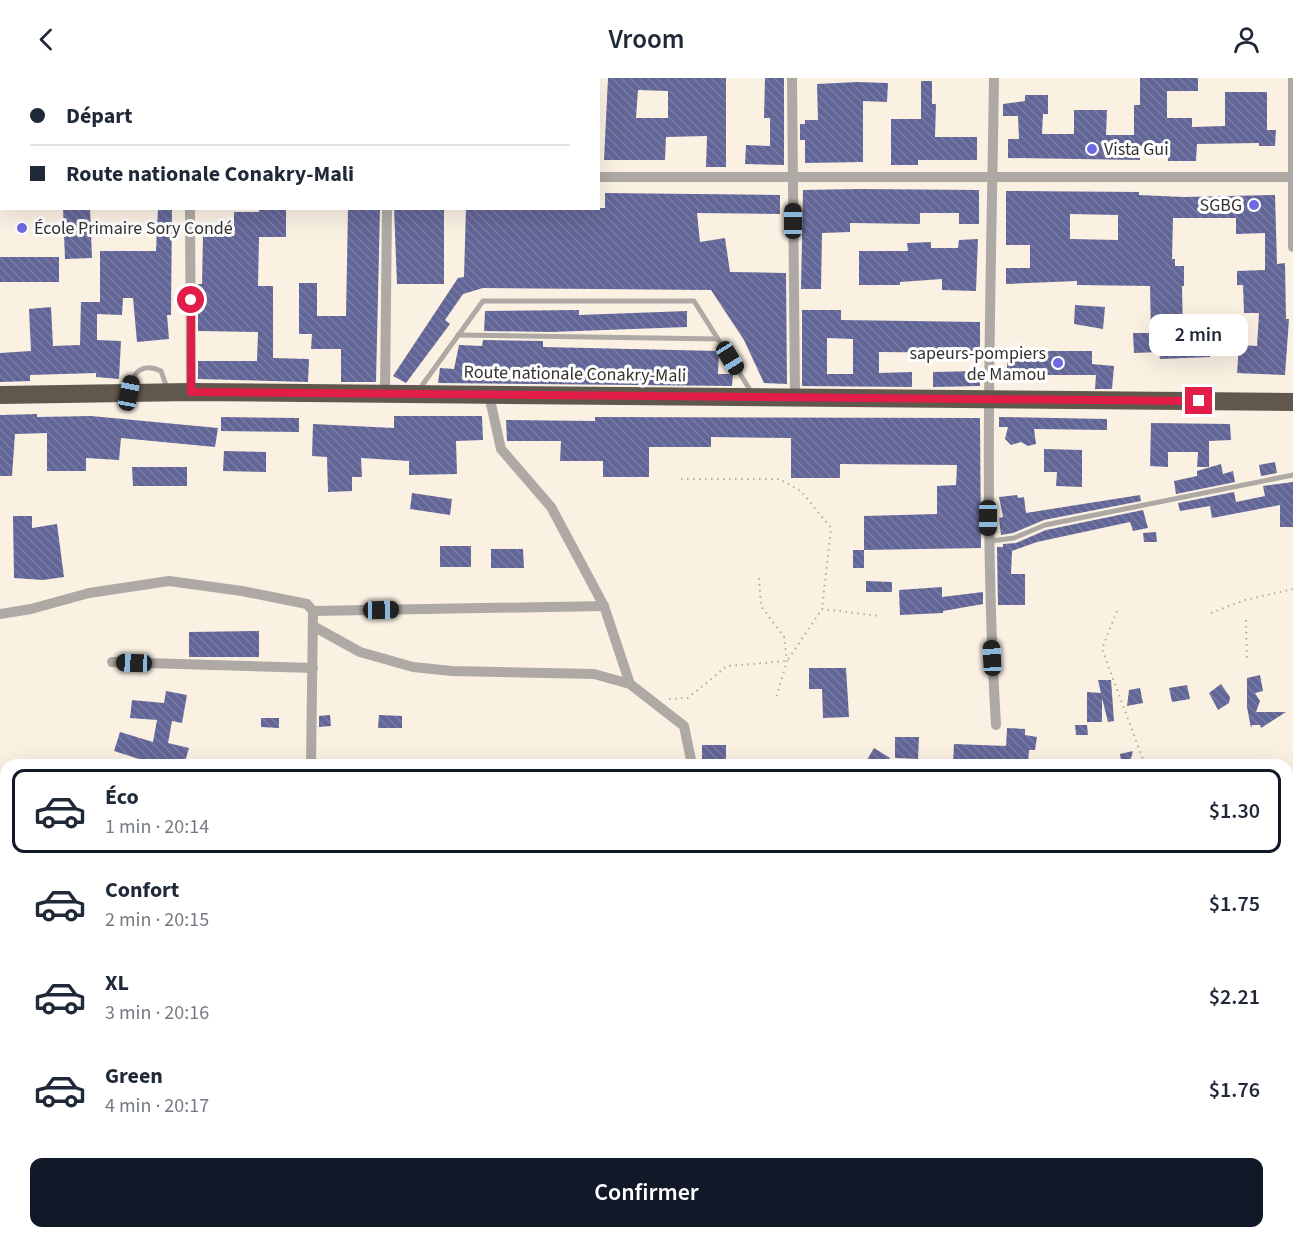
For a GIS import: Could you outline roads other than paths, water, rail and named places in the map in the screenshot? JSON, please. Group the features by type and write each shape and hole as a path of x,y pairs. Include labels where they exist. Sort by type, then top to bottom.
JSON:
{"highway":[{"name":"Route nationale Conakry-Mali","path":"0,394 191,392 1293,402"}],"street":[{"path":"792,78 795,398"},
{"path":"994,78 987,399 989,614 996,725"},
{"path":"1293,78 1293,247"},
{"path":"600,177 1293,177"},
{"path":"190,210 191,392"},
{"path":"385,394 387,210"},
{"path":"489,395 501,449 551,507 604,606 630,684"},
{"path":"0,614 31,609 89,593 169,581 242,591 307,604 314,611 604,606"},
{"path":"311,759 314,611"},
{"path":"313,626 360,652 413,667 452,671 594,674 630,684 684,726 691,759"},
{"path":"112,662 313,668"}],"lane":[{"path":"416,394 483,300 694,301 755,397"},
{"path":"458,335 718,339"},
{"path":"988,541 1014,538 1045,525 1293,475"}],"place":[{"name":"Vista Gui","path":"1092,149"},
{"name":"SGBG","path":"1254,205"},
{"name":"École Primaire Sory Condé","path":"22,228"},
{"name":"sapeurs-pompiers de Mamou","path":"1058,363"}]}
